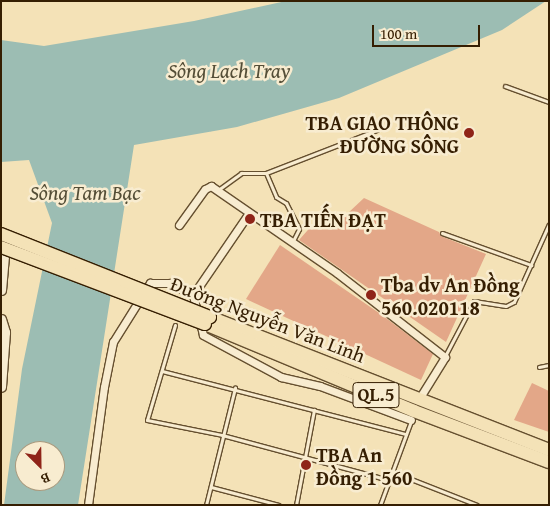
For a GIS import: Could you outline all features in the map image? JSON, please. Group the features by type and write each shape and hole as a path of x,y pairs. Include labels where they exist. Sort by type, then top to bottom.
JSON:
{"highway":[{"name":"Đường Nguyễn Văn Linh","path":"1,234 415,410 549,462"},
{"name":"Đường Nguyễn Văn Linh","path":"1,246 207,320"},
{"name":"Đường Nguyễn Văn Linh","path":"415,410 549,450"}],"main road":[{"path":"1,246 3,273 1,290"},
{"path":"1,319 3,332 1,387"}],"street":[{"path":"179,224 205,189 211,186 292,242 445,357 415,410 281,378 203,335 193,295 249,213"},
{"path":"88,505 104,387 113,342 150,283 170,283 193,295"}],"lane":[{"path":"505,86 549,102"},
{"path":"218,191 241,173 266,173 377,130"},
{"path":"266,173 276,197 286,203 299,229 292,242"},
{"path":"445,357 472,303 478,300 506,306 513,304 549,224"},
{"path":"442,233 532,265"},
{"path":"175,325 146,420 222,435 304,460 389,480"},
{"path":"539,367 549,365"},
{"path":"162,370 406,434"},
{"path":"206,505 235,388"},
{"path":"296,505 314,410"},
{"path":"380,505 415,410"},
{"path":"392,472 477,505"},
{"path":"212,487 279,505"}],"water":[{"name":"Sông Lạch Tray","path":"286,1 546,1 502,30 339,98 237,127 134,145 78,505 4,505 22,369 52,223 29,160 1,162 1,40 44,46 194,21"}],"building":[{"path":"364,198 439,232 441,236 486,254 446,342 299,240 323,213 348,213"},
{"path":"280,245 382,315 433,354 421,380 246,299"},
{"path":"532,383 549,391 549,432 514,420"}],"place":[{"name":"TBA GIAO THÔNG ĐƯỜNG SÔNG","path":"469,133"},
{"name":"TBA TIẾN ĐẠT","path":"250,219"},
{"name":"Tba dv An Đồng 560.020118","path":"371,295"},
{"name":"TBA An Đồng 1 560","path":"306,465"}],"water label":[{"name":"Sông Tam Bạc","path":"85,193"}]}
